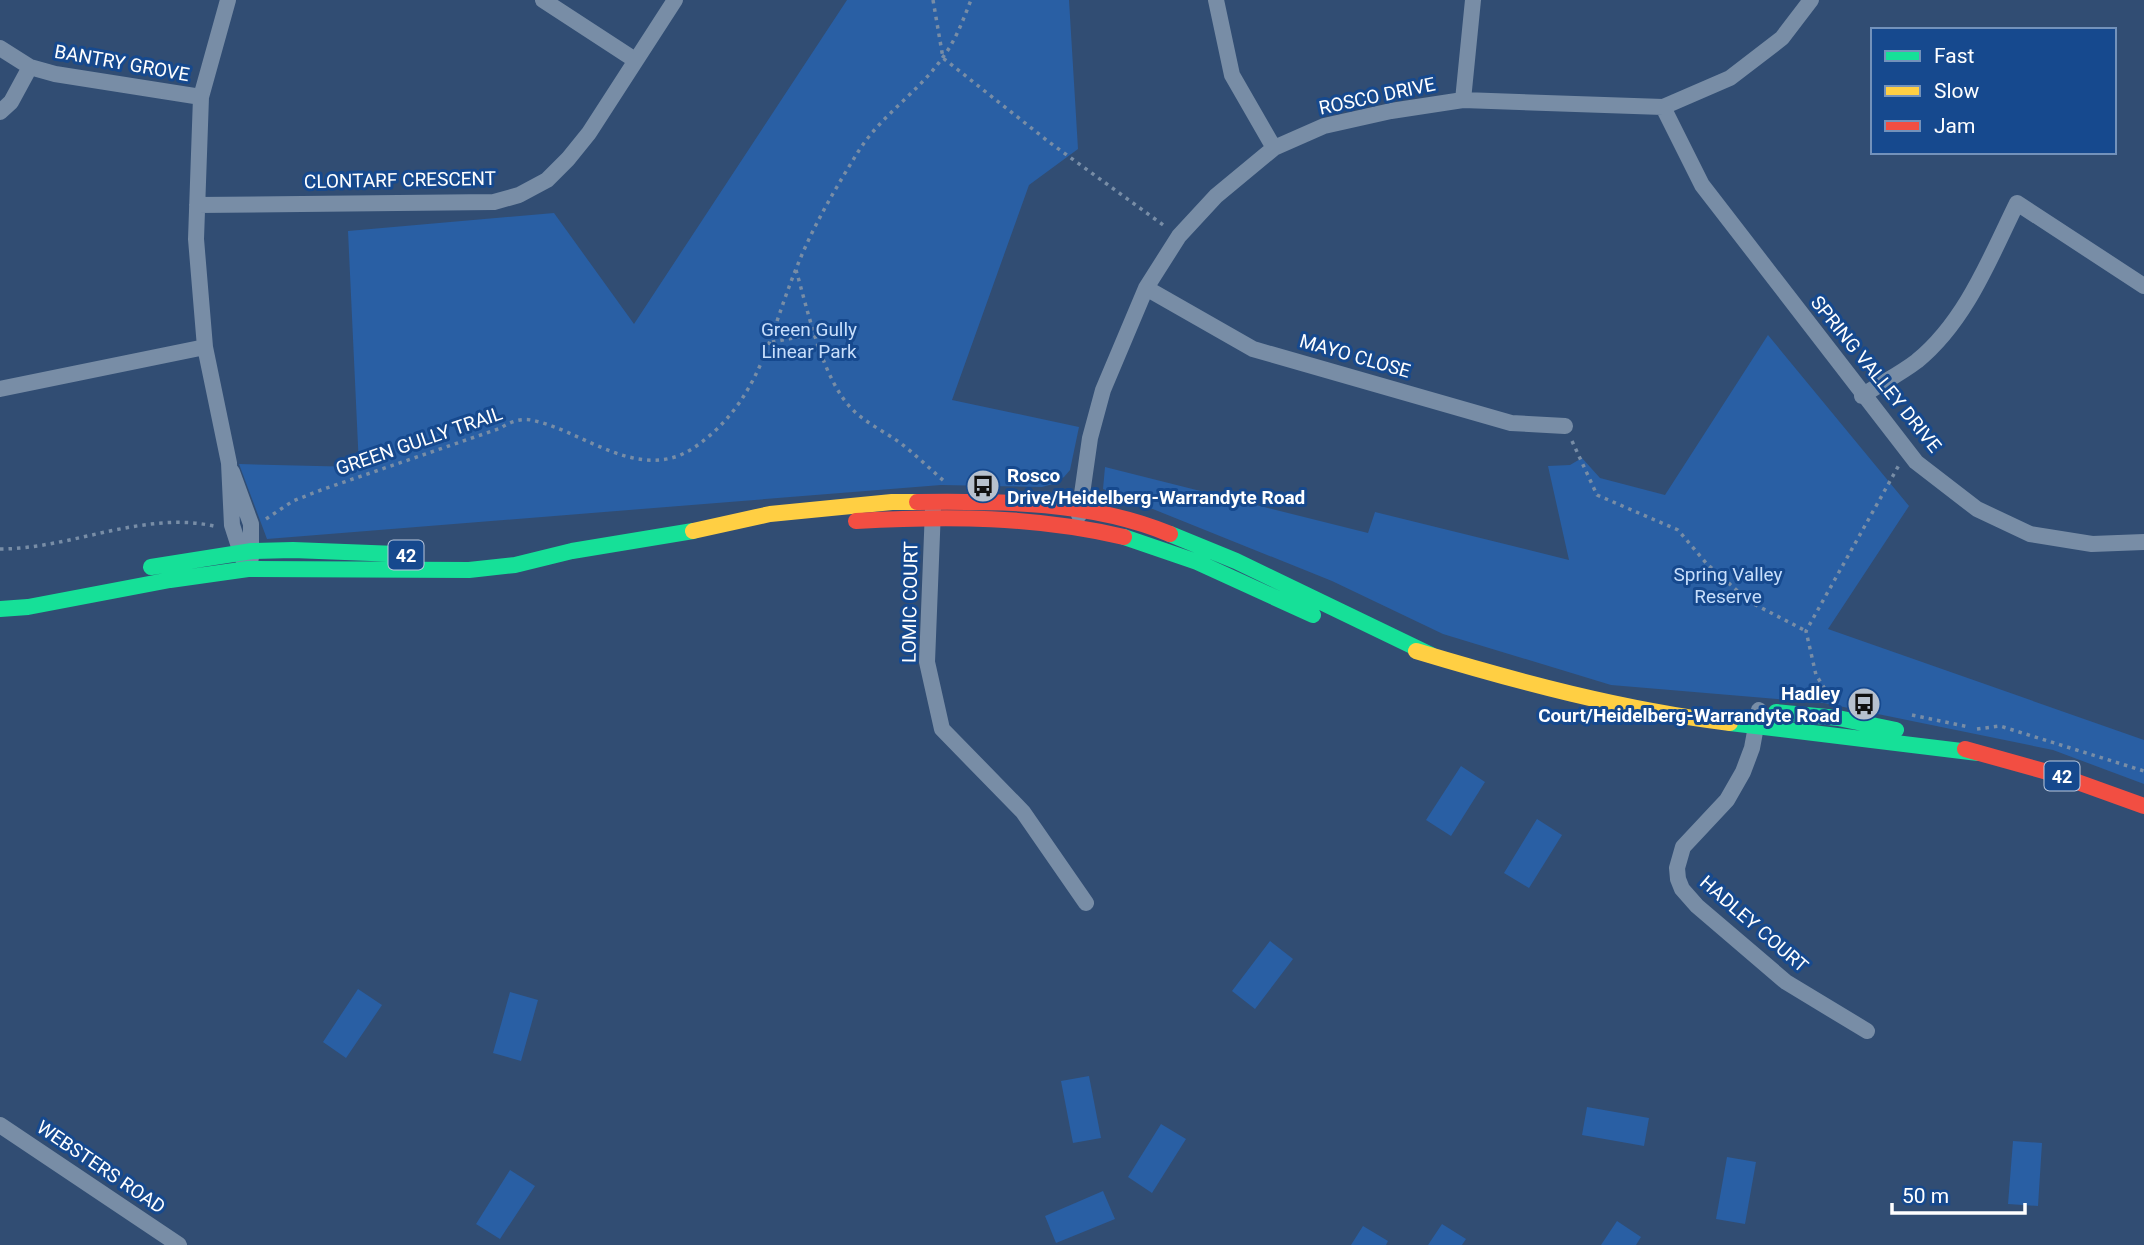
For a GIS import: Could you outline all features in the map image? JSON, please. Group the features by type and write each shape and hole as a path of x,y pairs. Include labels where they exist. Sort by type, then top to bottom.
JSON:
{"main road":[{"name":"42","path":"0,609 28,607 170,580 248,569 469,570 515,565 572,551 782,513 934,500 1042,504 1126,518 1191,542 1296,589 1431,655"},
{"name":"42","path":"698,530 933,518 997,519 1077,527 1126,537 1159,548 1319,618 1375,639 1530,685 1623,705 1681,705 1758,718 1849,720 1894,729 2058,775 2144,806"},
{"name":"42","path":"0,604 167,564 246,551 426,555 572,551"}],"street":[{"path":"228,0 201,97 196,239 205,347 229,463 232,525 246,551"},
{"path":"543,0 635,60"},
{"name":"CLONTARF CRESCENT","path":"197,205 494,202 519,195 547,180 589,133 676,0"},
{"path":"1216,0 1232,75 1274,148"},
{"path":"1463,100 1474,0"},
{"name":"ROSCO DRIVE","path":"1077,527 1090,438 1103,390 1146,288 1179,236 1216,196 1274,148 1324,126 1391,111 1463,100 1663,107 1730,78 1782,38 1811,0"},
{"name":"BANTRY GROVE","path":"0,48 30,67 55,74 201,97"},
{"path":"0,112 11,102 30,67"},
{"name":"SPRING VALLEY DRIVE","path":"1663,107 1702,186 1862,396 1916,462 1977,509 2030,534 2092,544 2144,542"},
{"path":"1862,396 1917,361 1945,334 1973,292 2017,203 2144,286"},
{"name":"MAYO CLOSE","path":"1146,288 1253,349 1511,422 1565,426"},
{"path":"0,389 205,347"},
{"path":"229,463 242,492 251,524 246,551 248,569"},
{"name":"LOMIC COURT","path":"934,500 927,662 942,729 1023,812 1086,903"},
{"name":"HADLEY COURT","path":"1758,718 1748,760 1737,785 1727,800 1683,847 1677,868 1678,879 1682,889 1697,906 1786,982 1867,1031"},
{"name":"WEBSTERS ROAD","path":"0,1125 179,1245"}],"path":[{"path":"933,0 943,58 1049,142 1179,236"},
{"name":"GREEN GULLY TRAIL","path":"251,524 259,523 293,501 321,490 501,428 508,423 529,419 623,455 647,459 678,456 704,440 737,407 758,372 772,342 796,268 859,151 887,115 943,58 971,0"},
{"path":"796,268 814,334 847,404 866,421 901,443 948,485"},
{"path":"772,342 814,334"},
{"path":"1565,426 1597,495 1678,530 1707,564 1750,602 1806,631"},
{"path":"1845,699 1825,689 1816,675 1806,631 1907,451"},
{"path":"0,549 48,545 160,524 189,523 218,527 232,525"},
{"path":"1906,714 1982,730 2000,726 2144,771"}],"green space":[{"name":"Green Gully Linear Park","path":"847,0 1069,0 1078,149 1029,185 952,400 1079,427 1070,470 1064,477 1042,487 941,485 267,539 239,464 359,467 348,231 554,213 634,324"},
{"name":"Spring Valley Reserve","path":"1768,335 1909,506 1828,629 2144,740 2144,784 2053,750 1824,703 1611,685 1443,634 1332,581 1103,489 1105,467 1368,533 1375,512 1569,560 1548,466 1570,465 1582,458 1600,478 1665,495"},
{"path":"1461,766 1485,782 1451,836 1426,820"},
{"path":"1537,819 1562,835 1529,888 1504,873"},
{"path":"1270,941 1293,959 1255,1009 1232,991"},
{"path":"358,989 382,1005 346,1058 323,1042"},
{"path":"510,992 538,1000 521,1061 493,1053"},
{"path":"1089,1076 1101,1138 1073,1143 1061,1081"},
{"path":"1587,1107 1649,1118 1644,1146 1582,1135"},
{"path":"1161,1124 1186,1139 1152,1193 1128,1177"},
{"path":"2013,1141 2042,1143 2038,1206 2008,1204"},
{"path":"1727,1157 1756,1162 1745,1224 1716,1219"},
{"path":"510,1170 535,1186 500,1239 476,1224"},
{"path":"1103,1191 1115,1219 1056,1243 1045,1216"},
{"path":"1617,1221 1641,1237 1636,1245 1601,1245"},
{"path":"1442,1224 1466,1239 1462,1245 1428,1245"},
{"path":"1363,1226 1388,1241 1386,1245 1351,1245"}],"traffic: fast":[{"path":"0,609 28,607 170,580 248,569 469,570 515,565 572,551 693,531"},
{"path":"1170,534 1236,561 1431,655"},
{"path":"1124,537 1197,562 1313,615"},
{"path":"151,567 252,551 397,554"},
{"path":"1776,712 1838,718 1896,730"},
{"path":"1730,723 1978,753"}],"traffic: slow":[{"path":"693,531 770,514 917,502"},
{"path":"1416,651 1571,694 1650,711 1730,723"}],"traffic: jam":[{"path":"917,502 1013,503 1077,509 1140,523 1170,534"},
{"path":"856,521 924,518 1025,521 1124,537"},
{"path":"1965,749 2058,775 2144,806"}],"place":[{"name":"Rosco Drive/Heidelberg-Warrandyte Road","path":"983,486"},
{"name":"Hadley Court/Heidelberg-Warrandyte Road","path":"1864,704"}]}
